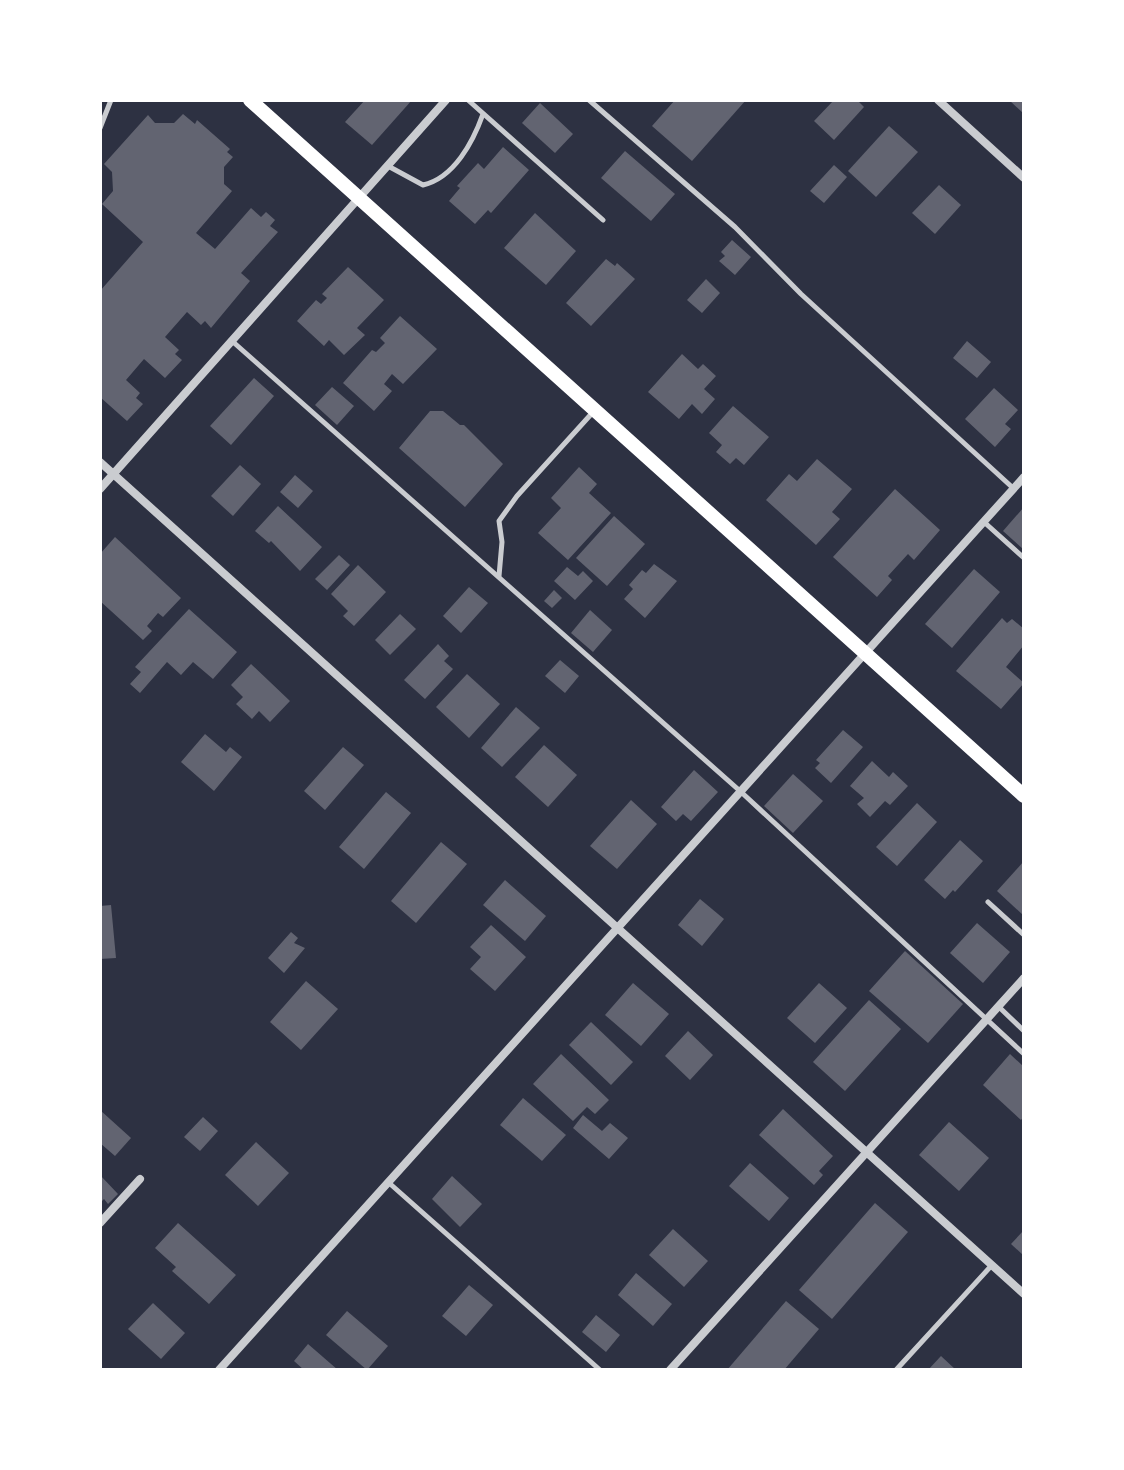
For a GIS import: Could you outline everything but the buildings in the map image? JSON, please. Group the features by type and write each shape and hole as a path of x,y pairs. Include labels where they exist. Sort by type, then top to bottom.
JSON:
{"main road":[{"path":"250,100 1024,796"}],"street":[{"path":"100,489 446,100"},
{"path":"938,100 1024,178"},
{"path":"100,462 1024,1294"},
{"path":"219,1370 1024,477"},
{"path":"670,1370 1024,978"},
{"path":"100,1223 140,1179"}],"lane":[{"path":"468,100 603,220"},
{"path":"589,100 735,227 801,294 1014,489"},
{"path":"100,128 107,101"},
{"path":"388,166 423,185 435,182 450,171 464,152 483,114"},
{"path":"232,341 740,791 1024,1054"},
{"path":"499,577 502,542 499,521 517,496 595,410"},
{"path":"984,522 1024,558"},
{"path":"988,902 1024,935"},
{"path":"998,1007 1024,1031"},
{"path":"388,1182 600,1370"},
{"path":"896,1370 992,1265"}]}
